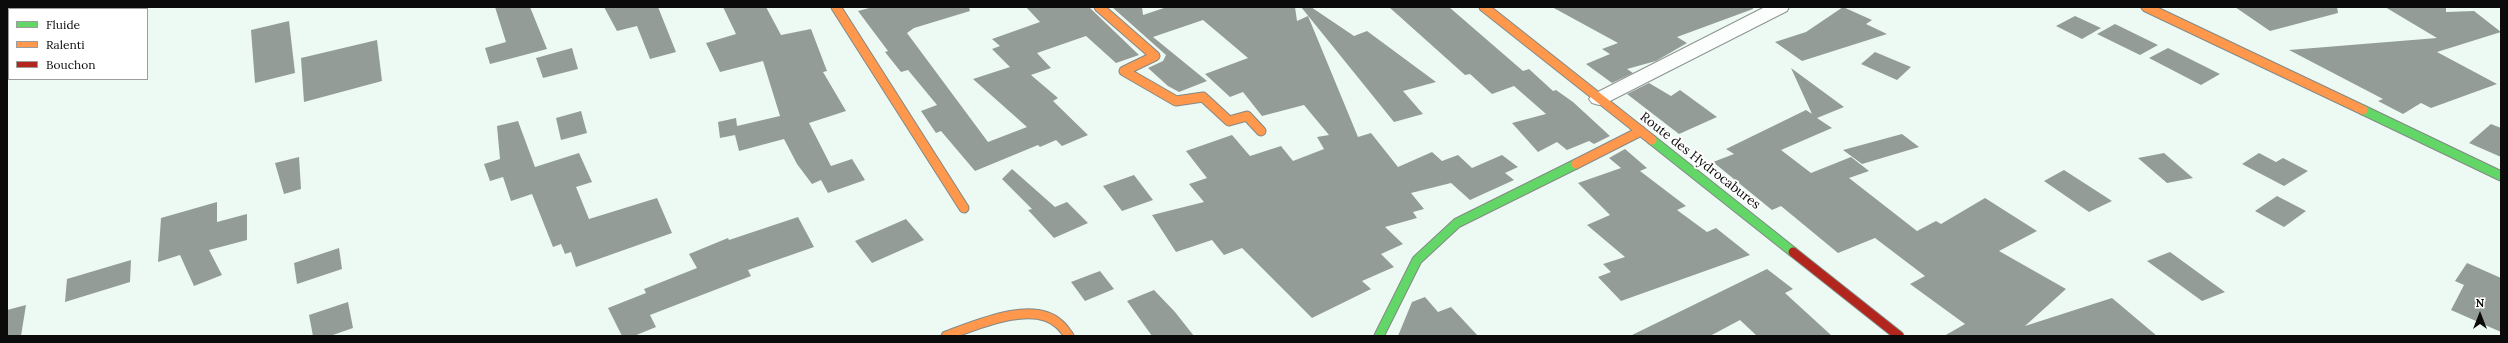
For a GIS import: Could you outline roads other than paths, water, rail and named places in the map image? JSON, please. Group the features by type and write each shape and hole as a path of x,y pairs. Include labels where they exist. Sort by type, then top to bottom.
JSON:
{"street":[{"path":"836,7 964,208"},
{"path":"1098,7 1155,56 1124,71 1176,101 1203,97 1228,121 1247,116 1261,131"},
{"name":"Route des Hydrocabures","path":"1484,7 1899,336"},
{"path":"1599,99 1780,7"},
{"path":"2146,7 2501,176"},
{"path":"1379,336 1417,260 1458,223 1641,131"},
{"path":"946,336 1017,314 1033,313 1061,323 1069,336"}]}
